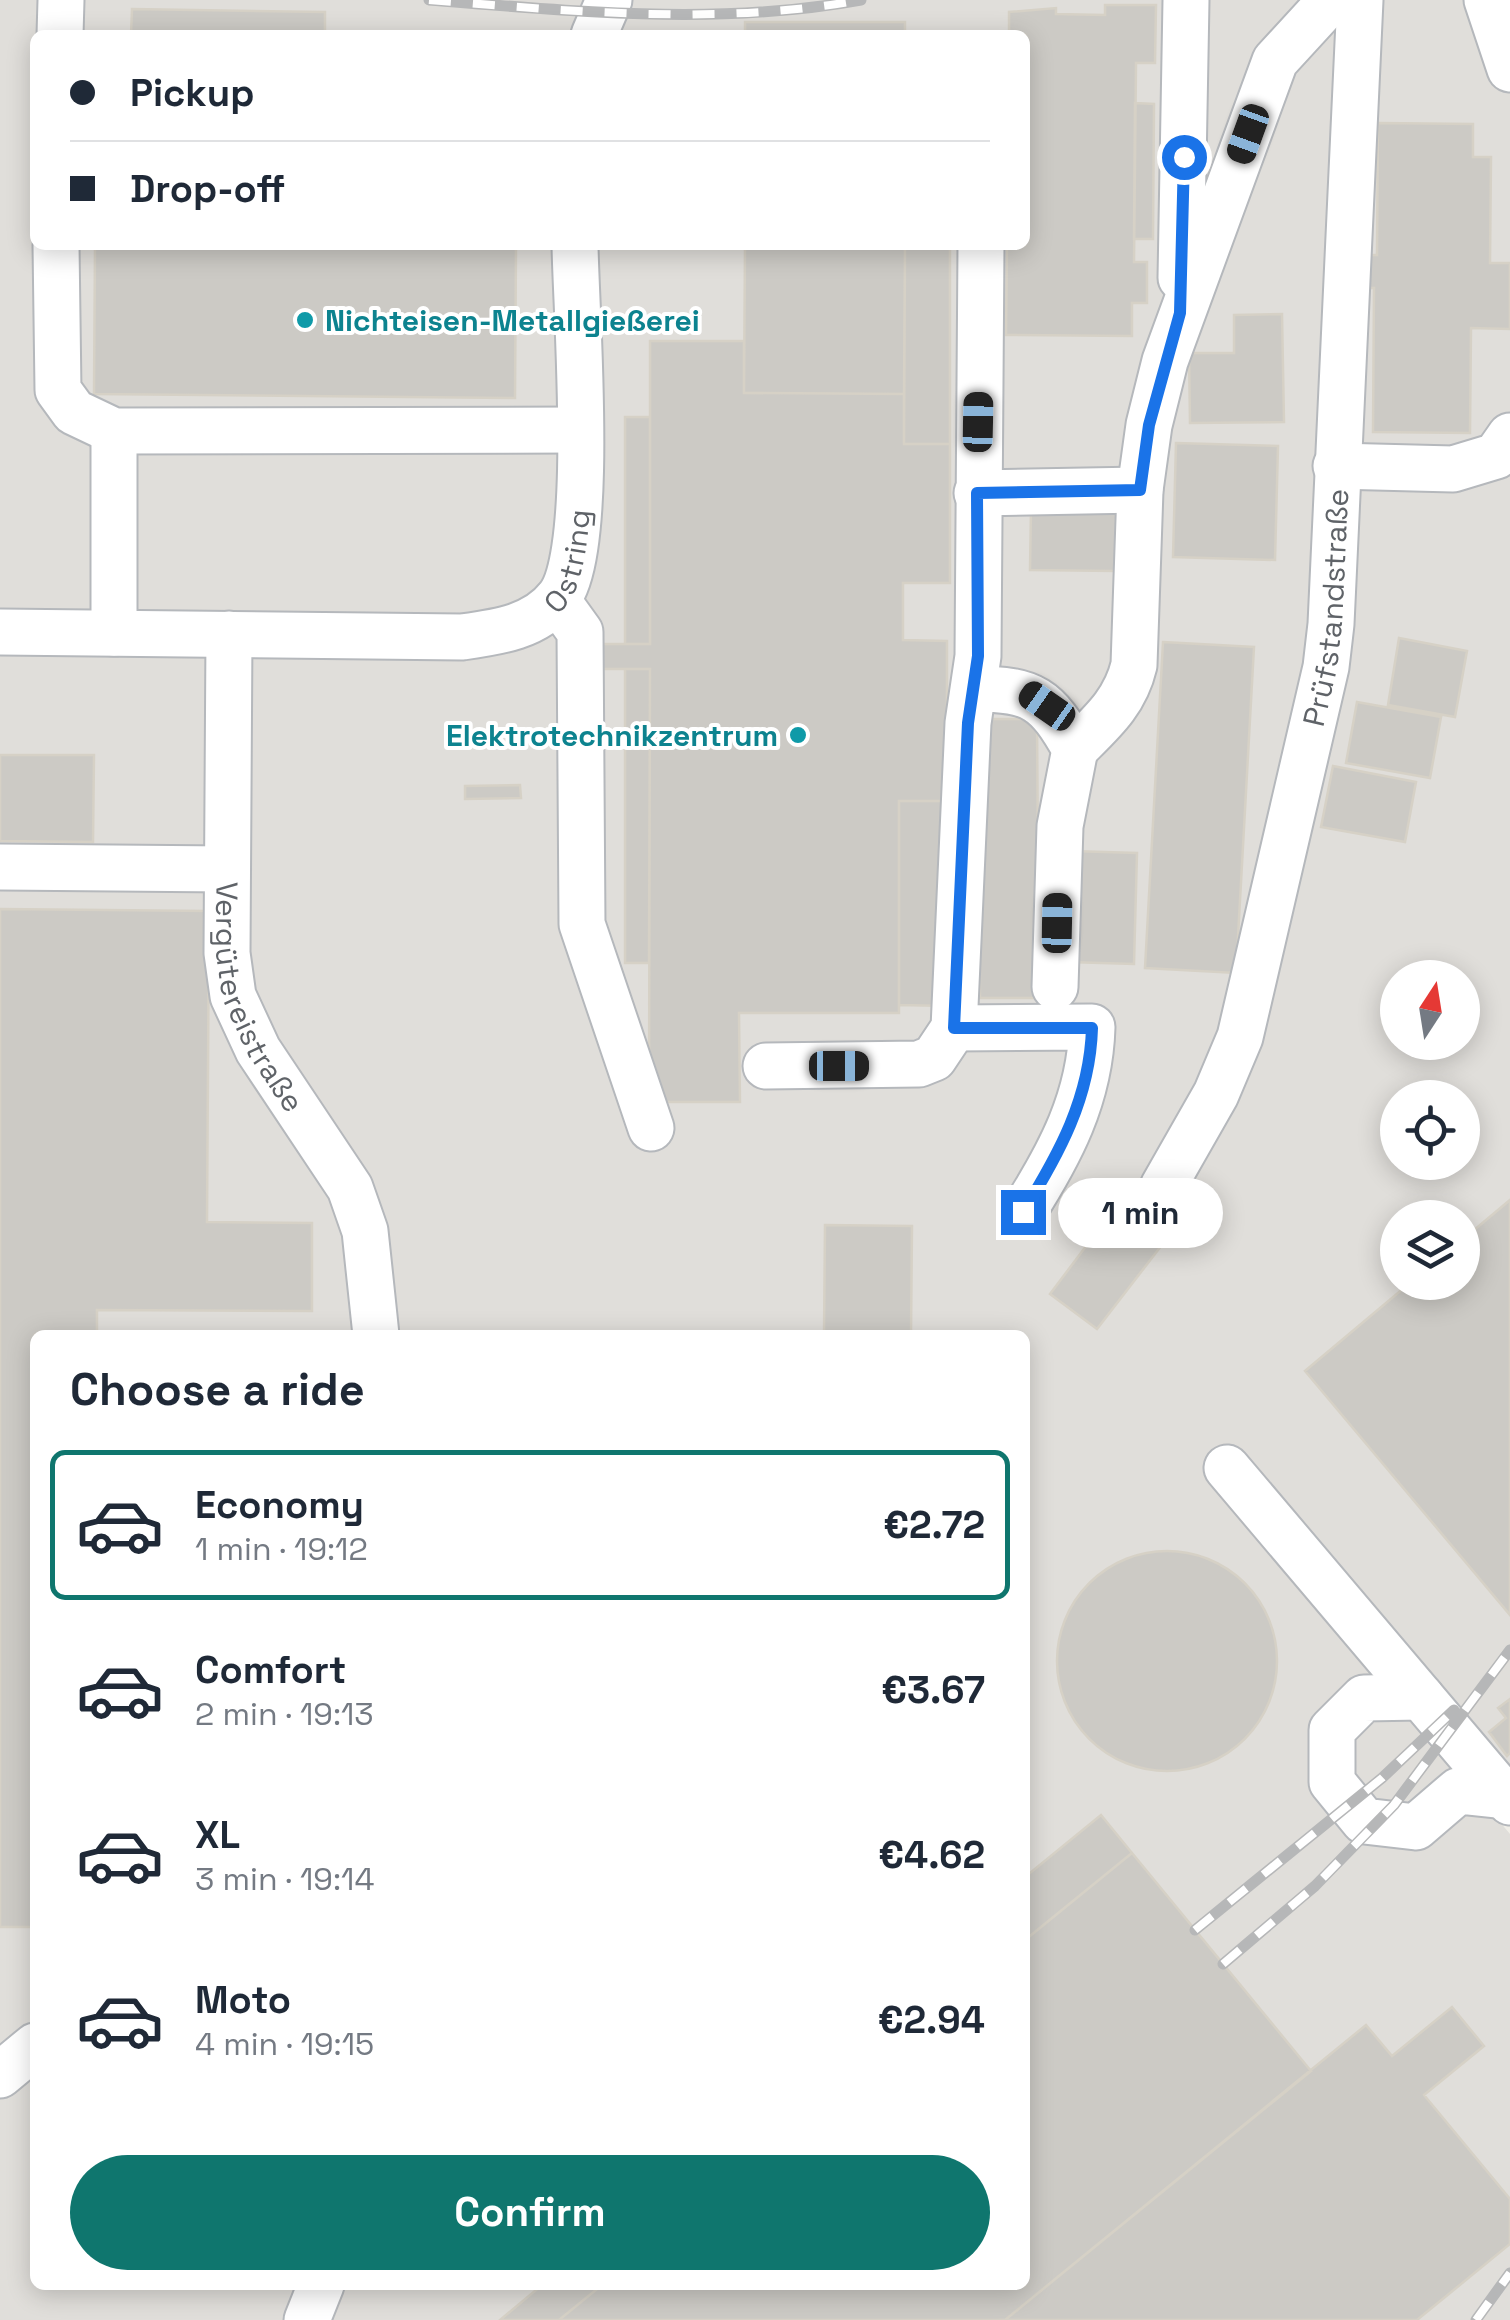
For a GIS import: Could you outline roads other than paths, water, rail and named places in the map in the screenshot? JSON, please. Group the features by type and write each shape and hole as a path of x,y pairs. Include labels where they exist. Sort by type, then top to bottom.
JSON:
{"street":[{"path":"60,30 61,0"},
{"path":"596,30 609,0"},
{"path":"1180,313 1186,0"},
{"path":"1487,0 1510,70"},
{"path":"1055,987 1060,826 1075,749 1121,702 1134,665 1140,490 1149,425 1180,313 1275,62 1346,3"},
{"name":"Prüfstandstraße","path":"1163,1187 1216,1094 1247,1011 1326,667 1336,466 1346,3"},
{"path":"56,250 58,390 74,412 114,431 578,430"},
{"name":"Ostring","path":"0,632 462,637 508,630 538,616 567,585 580,530 575,250"},
{"path":"766,1066 919,1064 934,1058 954,1028 968,723 975,688 980,250"},
{"path":"114,431 114,633"},
{"path":"1336,466 1453,469 1496,456 1510,436"},
{"path":"977,493 1140,490"},
{"path":"557,600 580,632 582,924 651,1128"},
{"name":"Vergütereistraße","path":"229,634 227,952 233,996 258,1050 350,1188 365,1231 375,1330"},
{"path":"975,688 1030,695 1056,716 1075,749"},
{"path":"0,867 227,868"},
{"path":"954,1028 1092,1028 1092,1052 1074,1124 1023,1212"},
{"path":"1227,1468 1508,1799"},
{"path":"1421,1697 1364,1698 1332,1730 1332,1782 1364,1821 1416,1826 1458,1791 1508,1799"},
{"path":"0,2075 30,2050"},
{"path":"307,2320 319,2290"}],"railway":[{"path":"429,0 645,14 753,13 861,0"},
{"path":"1223,1964 1315,1886 1394,1805 1510,1650"},
{"path":"1195,1930 1382,1778 1454,1710"},
{"path":"1476,2320 1510,2273"}],"place":[{"name":"Nichteisen-Metallgießerei","path":"305,320"},
{"name":"Elektrotechnikzentrum","path":"798,735"}]}
